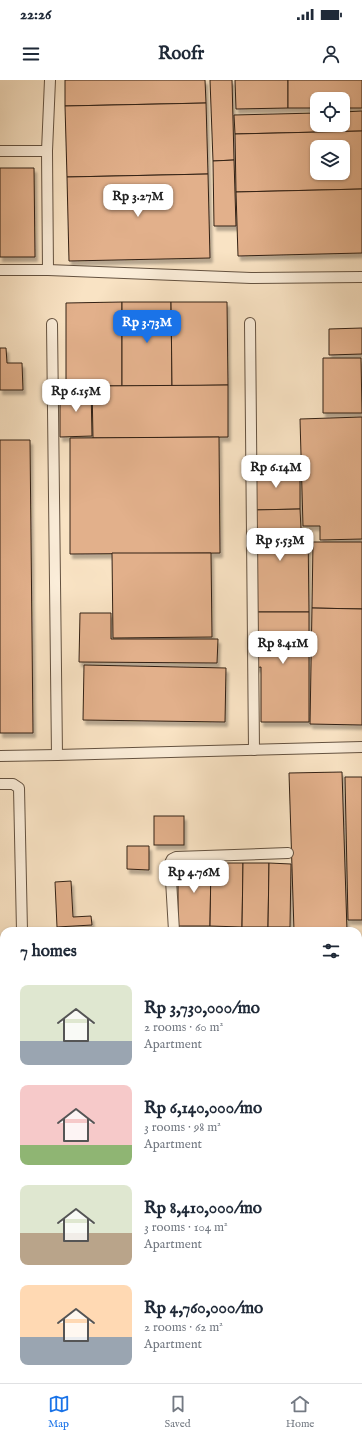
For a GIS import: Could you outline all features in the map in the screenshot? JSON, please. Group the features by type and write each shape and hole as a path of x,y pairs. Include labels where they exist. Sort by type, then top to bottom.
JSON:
{"lane":[{"path":"48,270 47,151 50,80"},
{"path":"0,151 47,151"},
{"path":"0,270 48,270 251,278 362,277"},
{"path":"250,323 254,750"},
{"path":"52,324 57,755"},
{"path":"0,756 362,747"},
{"path":"0,784 13,784 20,788 22,927"},
{"path":"174,927 170,863 172,859 176,857 288,853"}],"building":[{"path":"65,80 205,80 206,103 65,106"},
{"path":"210,80 232,80 234,160 213,161"},
{"path":"235,80 288,80 288,108 236,109"},
{"path":"288,80 362,80 362,108 350,108 350,92 310,92 310,108 288,108"},
{"path":"206,103 208,174 67,177 65,106"},
{"path":"362,111 362,131 350,131 350,112"},
{"path":"310,113 310,132 320,132 235,134 234,115"},
{"path":"362,131 362,189 236,192 235,134"},
{"path":"234,160 236,226 214,226 213,161"},
{"path":"0,168 34,168 35,257 0,257"},
{"path":"208,174 210,258 69,261 67,177"},
{"path":"362,189 362,253 238,256 236,192"},
{"path":"122,302 122,386 66,386 66,303"},
{"path":"122,302 171,302 172,386 122,386"},
{"path":"171,302 227,302 228,385 172,386"},
{"path":"362,328 362,354 329,355 329,329"},
{"path":"0,348 6,348 7,363 22,363 23,390 0,390"},
{"path":"323,358 361,358 362,413 323,413"},
{"path":"228,385 228,437 93,438 92,386"},
{"path":"91,388 92,436 60,437 60,389"},
{"path":"362,417 362,539 320,540 320,526 303,526 300,419"},
{"path":"219,437 220,553 70,554 70,438"},
{"path":"0,440 30,440 33,733 0,733"},
{"path":"253,469 300,469 300,509 253,510"},
{"path":"300,509 301,529 308,529 309,612 254,612 253,510"},
{"path":"313,542 362,542 362,609 312,608"},
{"path":"112,553 211,553 212,637 113,638"},
{"path":"312,608 362,609 362,725 310,724"},
{"path":"254,612 309,612 309,722 261,722 261,667 254,668"},
{"path":"80,613 111,613 111,639 218,639 217,663 79,662"},
{"path":"84,665 226,668 225,722 83,720"},
{"path":"342,772 347,927 294,927 289,773"},
{"path":"345,777 362,777 362,920 348,920"},
{"path":"154,816 184,816 184,845 154,845"},
{"path":"127,846 149,846 149,870 127,869"},
{"path":"178,862 211,863 210,926 178,926"},
{"path":"211,863 243,863 242,927 210,926"},
{"path":"243,863 269,863 268,927 242,927"},
{"path":"269,863 291,864 290,927 268,927"},
{"path":"71,881 73,917 91,916 92,925 57,927 55,882"}]}
